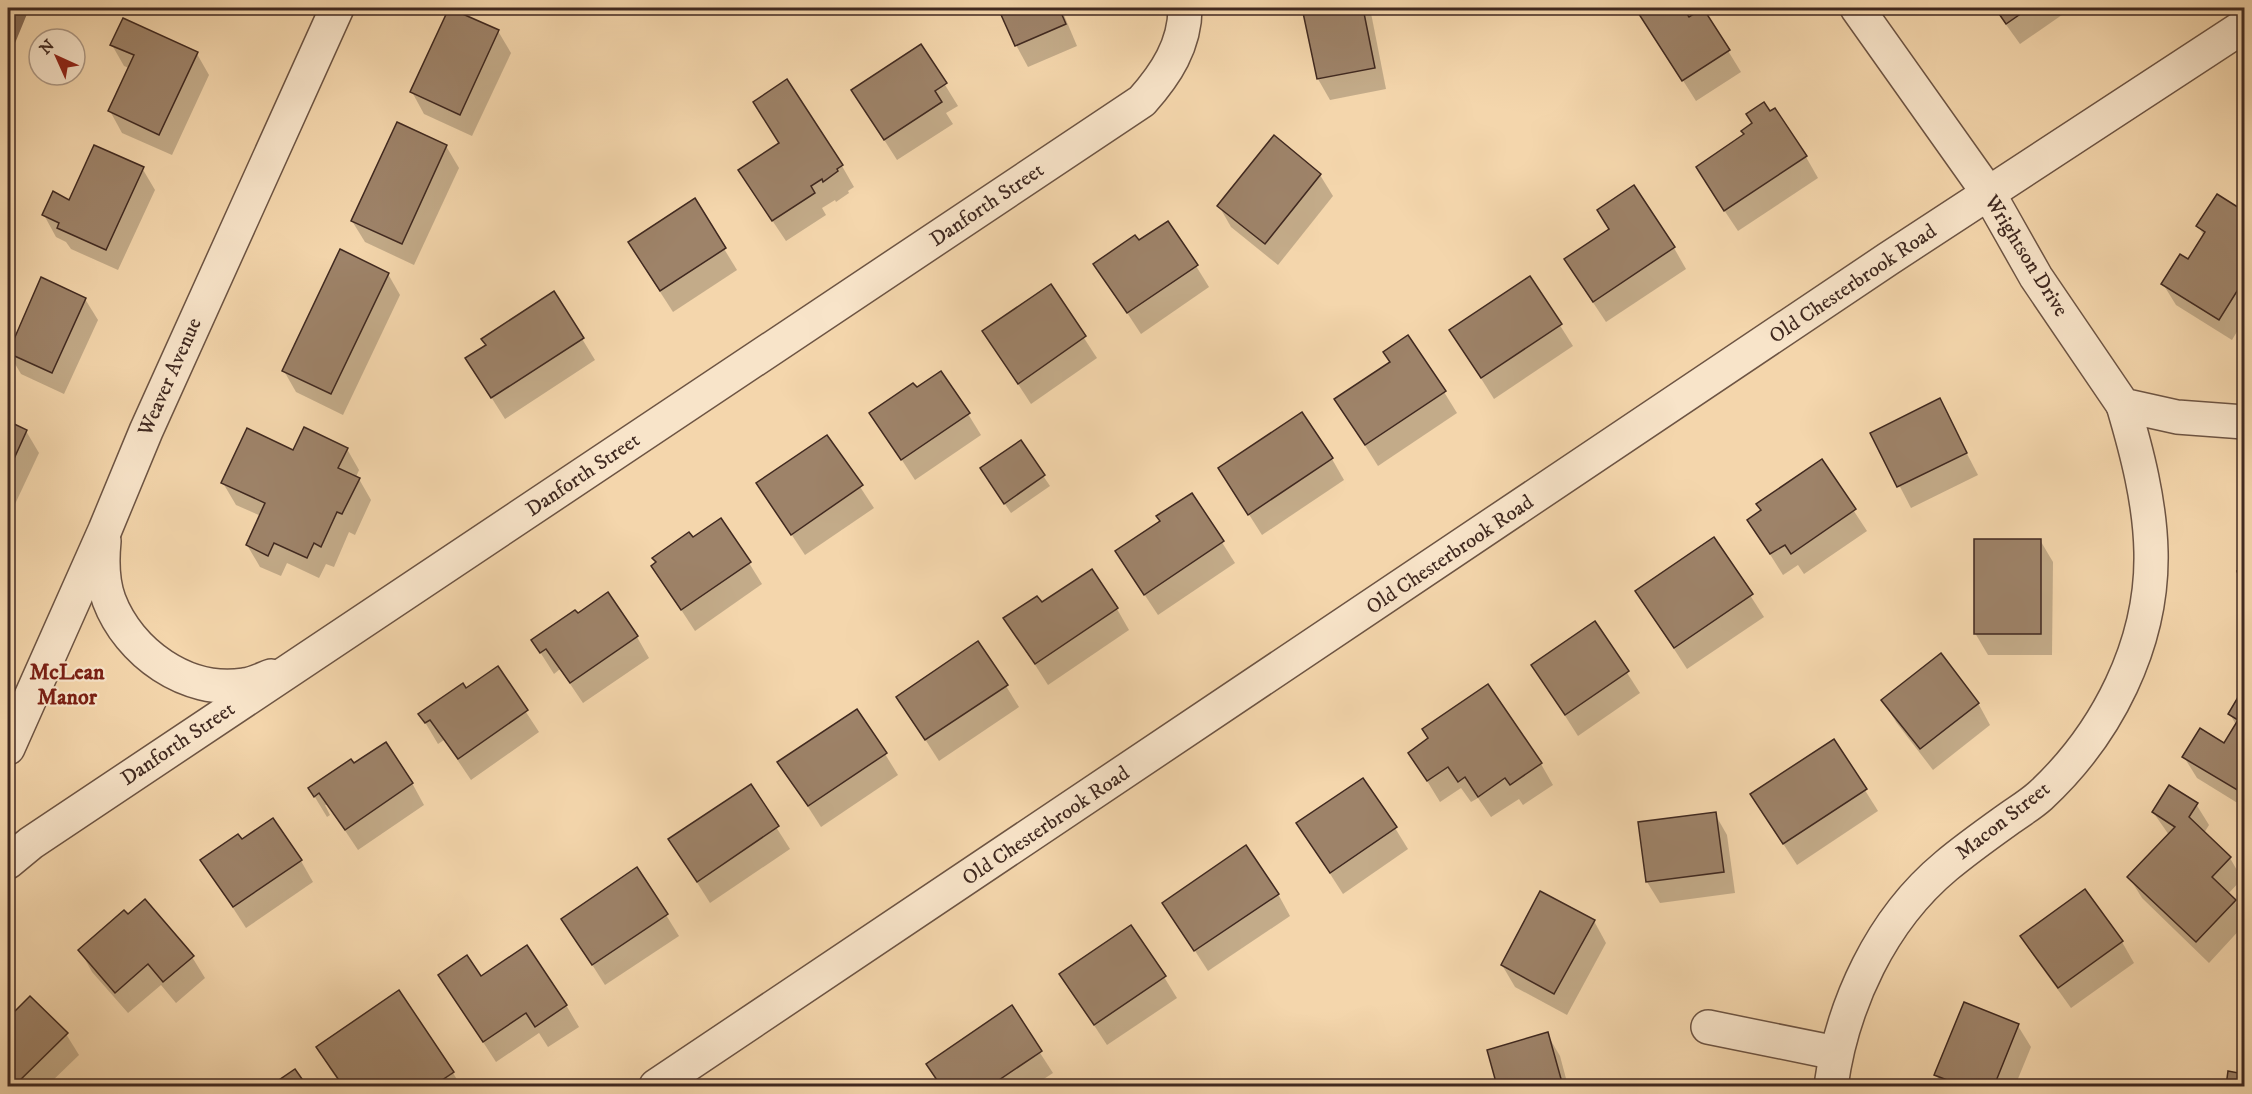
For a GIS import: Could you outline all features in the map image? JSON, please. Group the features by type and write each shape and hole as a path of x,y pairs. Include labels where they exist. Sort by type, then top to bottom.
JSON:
{"street":[{"name":"Weaver Avenue","path":"8,748 105,530 146,431 337,8"},
{"name":"Danforth Street","path":"8,862 41,837 1142,101 1165,75 1180,44 1185,8"},
{"name":"Wrightson Drive","path":"1857,8 1989,194 2036,277 2122,405"},
{"name":"Old Chesterbrook Road","path":"656,1086 1634,432 1888,259 2244,26"},
{"path":"2122,405 2177,417 2244,422"},
{"name":"Macon Street","path":"1831,1086 1836,1053 1852,1002 1874,955 1906,907 1943,868 2038,797 2079,756 2112,706 2134,655 2146,609 2151,553 2147,501 2122,405"},
{"path":"105,530 102,566 109,599 123,628 146,654 178,675 211,684 244,685 289,671"},
{"path":"1708,1027 1836,1053"}],"building":[{"path":"449,8 499,30 460,115 410,92"},
{"path":"998,8 1059,8 1066,24 1015,46"},
{"path":"1302,8 1363,8 1375,68 1317,79"},
{"path":"1635,8 1683,8 1689,17 1703,8 1730,50 1682,81"},
{"path":"1995,8 2029,8 2006,24"},
{"path":"123,18 198,52 159,135 108,111 134,55 110,45"},
{"path":"921,44 947,83 935,91 942,102 884,140 851,90"},
{"path":"787,79 843,165 823,182 822,179 811,186 815,193 772,221 738,170 779,143 753,102"},
{"path":"1764,102 1770,111 1775,108 1807,156 1724,211 1696,167 1744,134 1741,131 1752,123 1746,114"},
{"path":"397,122 447,145 402,244 351,221"},
{"path":"1274,135 1321,174 1265,244 1217,206"},
{"path":"94,145 144,167 106,250 57,228 59,223 42,215 53,191 69,200"},
{"path":"1634,185 1675,247 1593,302 1564,259 1609,229 1597,210"},
{"path":"2217,194 2244,211 2244,280 2219,320 2161,284 2180,254 2188,259 2205,232 2196,226"},
{"path":"695,198 726,248 660,291 628,242"},
{"path":"1168,221 1198,265 1127,313 1093,264 1135,235 1139,240"},
{"path":"340,249 389,273 331,394 282,371"},
{"path":"1530,276 1562,324 1481,378 1449,330"},
{"path":"41,277 86,298 52,373 8,353"},
{"path":"1051,284 1086,336 1018,384 982,331"},
{"path":"554,291 584,338 491,398 465,358 486,345 481,339"},
{"path":"1408,335 1446,391 1365,445 1334,399 1390,362 1383,352"},
{"path":"941,371 970,413 901,460 869,413 913,383 917,387"},
{"path":"1940,398 1967,453 1897,487 1870,433"},
{"path":"1302,412 1333,458 1248,515 1218,468"},
{"path":"8,421 27,430 8,472"},
{"path":"304,427 348,448 338,468 360,478 342,514 337,512 321,547 314,543 307,558 274,543 268,556 246,545 265,503 221,483 247,428 293,450"},
{"path":"827,435 863,485 791,535 756,483"},
{"path":"1021,440 1045,475 1004,504 980,468"},
{"path":"1822,459 1856,509 1791,554 1785,545 1770,554 1747,520 1761,510 1756,504"},
{"path":"1192,493 1224,541 1144,595 1115,551 1160,521 1156,516"},
{"path":"721,518 751,562 681,610 651,566 656,562 652,558 689,532 693,537"},
{"path":"1714,537 1753,594 1674,648 1635,591"},
{"path":"1974,539 2041,539 2041,634 1974,634"},
{"path":"2244,568 2244,594 2237,571"},
{"path":"1092,569 1118,608 1035,664 1003,618 1037,596 1042,602"},
{"path":"608,592 638,636 570,683 546,649 540,653 531,640 575,610 578,613"},
{"path":"1595,621 1629,671 1565,715 1531,665"},
{"path":"978,641 1008,685 925,740 896,697"},
{"path":"1941,653 1979,703 1920,749 1881,700"},
{"path":"498,666 528,710 458,759 430,720 425,723 418,714 463,683 466,688"},
{"path":"1488,684 1542,763 1510,785 1505,778 1478,797 1465,777 1458,782 1448,767 1427,781 1408,753 1428,738 1422,729"},
{"path":"2244,687 2244,794 2182,757 2200,728 2224,743 2238,720 2228,714"},
{"path":"857,709 887,753 808,806 777,762"},
{"path":"1834,739 1867,789 1783,844 1750,794"},
{"path":"386,742 413,783 345,830 319,793 314,797 308,788 351,759 354,763"},
{"path":"1363,778 1397,827 1330,873 1296,823"},
{"path":"751,784 779,826 697,882 668,839"},
{"path":"2169,785 2198,803 2189,817 2231,857 2212,877 2236,900 2196,942 2127,877 2175,827 2152,812"},
{"path":"1716,812 1724,872 1646,882 1638,822"},
{"path":"273,818 302,860 233,907 200,860 238,834 242,839"},
{"path":"1246,845 1279,894 1194,951 1162,903"},
{"path":"637,867 668,914 592,965 561,919"},
{"path":"2085,889 2123,941 2058,988 2020,936"},
{"path":"1540,891 1595,920 1554,994 1501,965"},
{"path":"145,899 194,956 163,982 148,964 115,993 78,950 124,910 128,914"},
{"path":"1131,925 1166,976 1094,1025 1059,974"},
{"path":"527,945 567,1005 535,1027 526,1013 483,1042 438,975 467,955 481,976"},
{"path":"399,990 454,1072 433,1086 410,1086 407,1082 400,1086 343,1086 316,1047"},
{"path":"30,996 68,1033 14,1086 11,1086 8,1083 8,1018"},
{"path":"1964,1002 2019,1024 1994,1086 1963,1086 1934,1075"},
{"path":"1012,1005 1042,1051 990,1086 941,1086 926,1064"},
{"path":"1548,1032 1563,1086 1497,1086 1487,1050"},
{"path":"295,1069 307,1086 284,1086 279,1080"},
{"path":"2228,1071 2244,1074 2244,1086 2226,1086"}],"waterway":[{"path":"8,47 24,8"}],"district":[{"name":"McLean Manor","path":"67,684"}]}
